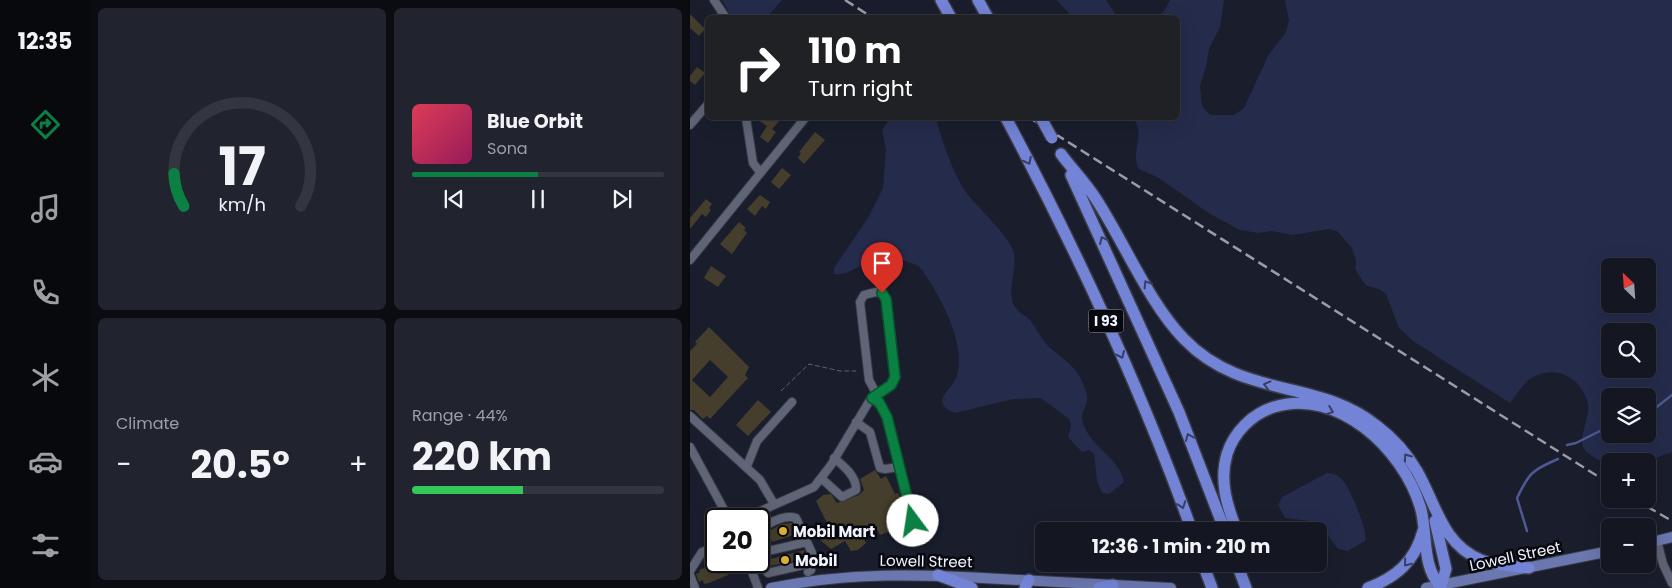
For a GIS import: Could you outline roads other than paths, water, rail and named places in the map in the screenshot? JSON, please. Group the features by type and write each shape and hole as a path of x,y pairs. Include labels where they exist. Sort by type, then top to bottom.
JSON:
{"highway":[{"path":"942,0 950,15"},
{"path":"978,0 986,15"},
{"name":"I 93","path":"1007,120 1056,215 1108,325 1152,428 1189,522"},
{"name":"I 93","path":"1042,120 1061,154 1104,244 1176,403 1222,522"},
{"path":"1061,154 1096,198 1166,315 1191,346 1230,373 1253,382 1331,400 1370,420 1406,454 1417,472 1445,530 1462,550 1486,562 1529,568"},
{"path":"1234,522 1228,506 1224,481 1224,465 1229,447 1240,430 1256,416 1275,407 1296,404 1309,405 1333,412 1362,426 1395,458 1409,478 1420,507 1431,568 1434,578 1441,586 1445,576 1445,562 1430,500"},
{"path":"1368,588 1394,576 1408,564 1419,544 1424,521"},
{"path":"1206,572 1212,588"},
{"path":"1240,572 1245,586"},
{"path":"1243,572 1245,586"},
{"path":"938,575 972,588"},
{"path":"1099,588 1113,585"}],"main road":[{"path":"1656,541 1672,537"},
{"name":"Lowell Street","path":"1426,588 1601,553"},
{"name":"Lowell Street","path":"771,588 804,575 882,574 938,575 1029,585 1113,585 1171,588"}],"street":[{"path":"714,0 724,15"},
{"path":"690,125 705,108"},
{"path":"746,120 752,162 760,172"},
{"path":"690,260 803,120"},
{"path":"766,508 810,490 822,478 874,396 891,385 895,377 886,299 878,292 864,294 860,302 869,380 874,396 884,410 917,539"},
{"path":"747,466 757,441 792,402"},
{"path":"690,416 747,466 765,485 774,504"},
{"path":"856,422 870,432 880,468 884,470 899,467"},
{"path":"690,447 723,508"},
{"path":"822,478 842,496 856,490 855,483 848,471 834,458"},
{"path":"768,573 804,575 812,554 800,523 794,517 770,524"},
{"path":"770,550 807,542"},
{"path":"1656,550 1672,583"},
{"path":"690,571 702,552 705,551"},
{"path":"752,573 758,588"},
{"path":"690,575 695,588"}],"waterway":[{"path":"1656,408 1672,395"},
{"path":"1567,445 1576,443 1601,430"},
{"path":"1527,531 1517,498 1532,473 1558,459"}],"railway":[{"path":"845,0 868,15"},
{"path":"1033,120 1601,478"},
{"path":"1650,508 1672,521"}],"place":[{"name":"Mobil Mart","path":"783,531"},
{"name":"Mobil","path":"785,560"}]}
